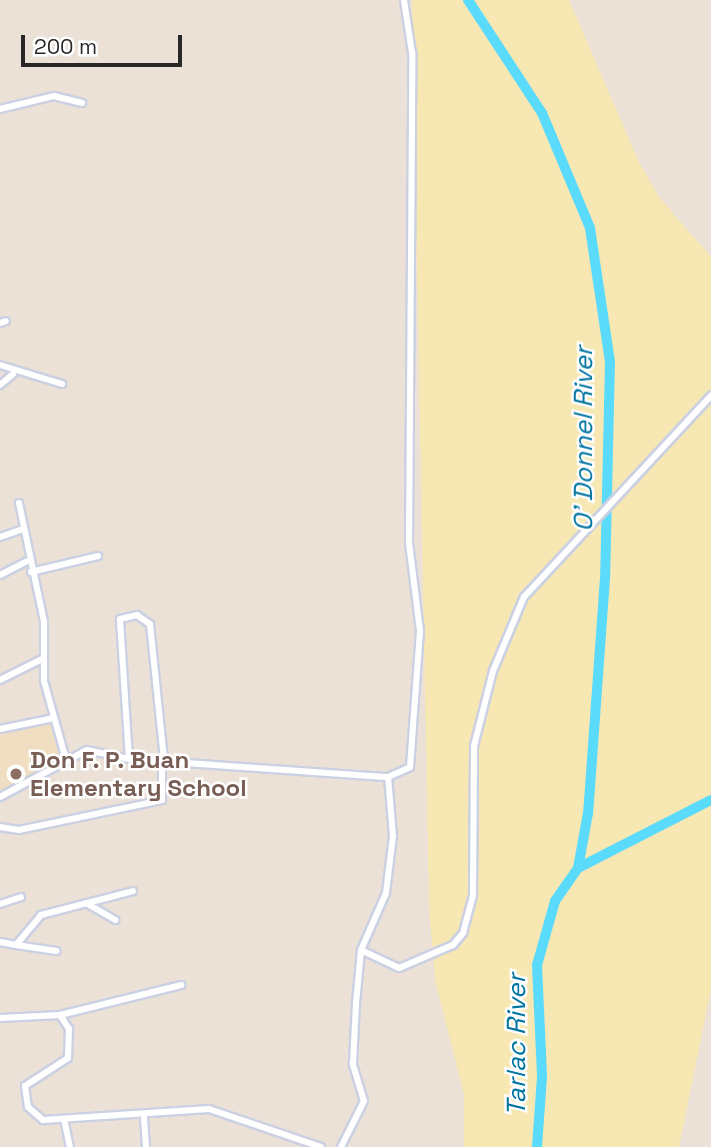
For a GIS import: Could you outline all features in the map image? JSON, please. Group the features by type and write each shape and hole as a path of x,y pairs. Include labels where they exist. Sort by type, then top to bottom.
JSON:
{"street":[{"path":"0,797 65,756 87,750 129,759 388,778 402,774 412,760 420,636 409,529 412,54 404,0"},
{"path":"0,109 54,96 82,103"},
{"path":"0,365 13,374 62,384"},
{"path":"0,385 13,374"},
{"path":"361,950 398,968 453,945 463,933 473,895 474,747 493,671 524,597 711,396"},
{"path":"19,503 27,562 44,622 42,659 65,756"},
{"path":"0,537 23,529"},
{"path":"31,572 98,556"},
{"path":"0,575 27,562"},
{"path":"0,827 19,830 162,800 163,760 150,625 137,615 120,619 129,759"},
{"path":"0,680 42,659"},
{"path":"0,729 54,718"},
{"path":"341,1147 365,1101 353,1064 361,950 386,893 393,836 388,778"},
{"path":"16,945 41,915 133,891"},
{"path":"0,904 21,897"},
{"path":"86,903 116,920"},
{"path":"0,942 57,951"},
{"path":"0,1018 60,1015 181,985"},
{"path":"60,1015 72,1045 68,1058 25,1086 35,1116 64,1119 144,1118 209,1109 321,1147"},
{"path":"144,1118 146,1147"},
{"path":"64,1119 70,1147"}],"shaded area":[{"name":"Don F. P. Buan Elementary School","path":"52,723 63,756 0,792 0,735"}],"sand":[{"path":"412,0 569,0 639,162 659,197 711,257 711,989 679,1147 464,1147 464,1095 435,980 429,906"}],"waterway":[{"name":"O' Donnel River","path":"468,0 542,113 590,228 610,362 605,578 588,813 578,868 555,901 537,965 542,1077 537,1147"},
{"path":"578,868 711,800"}],"place":[{"name":"Don F. P. Buan Elementary School","path":"16,774"}],"water label":[{"name":"Tarlac River","path":"517,1045"}]}
